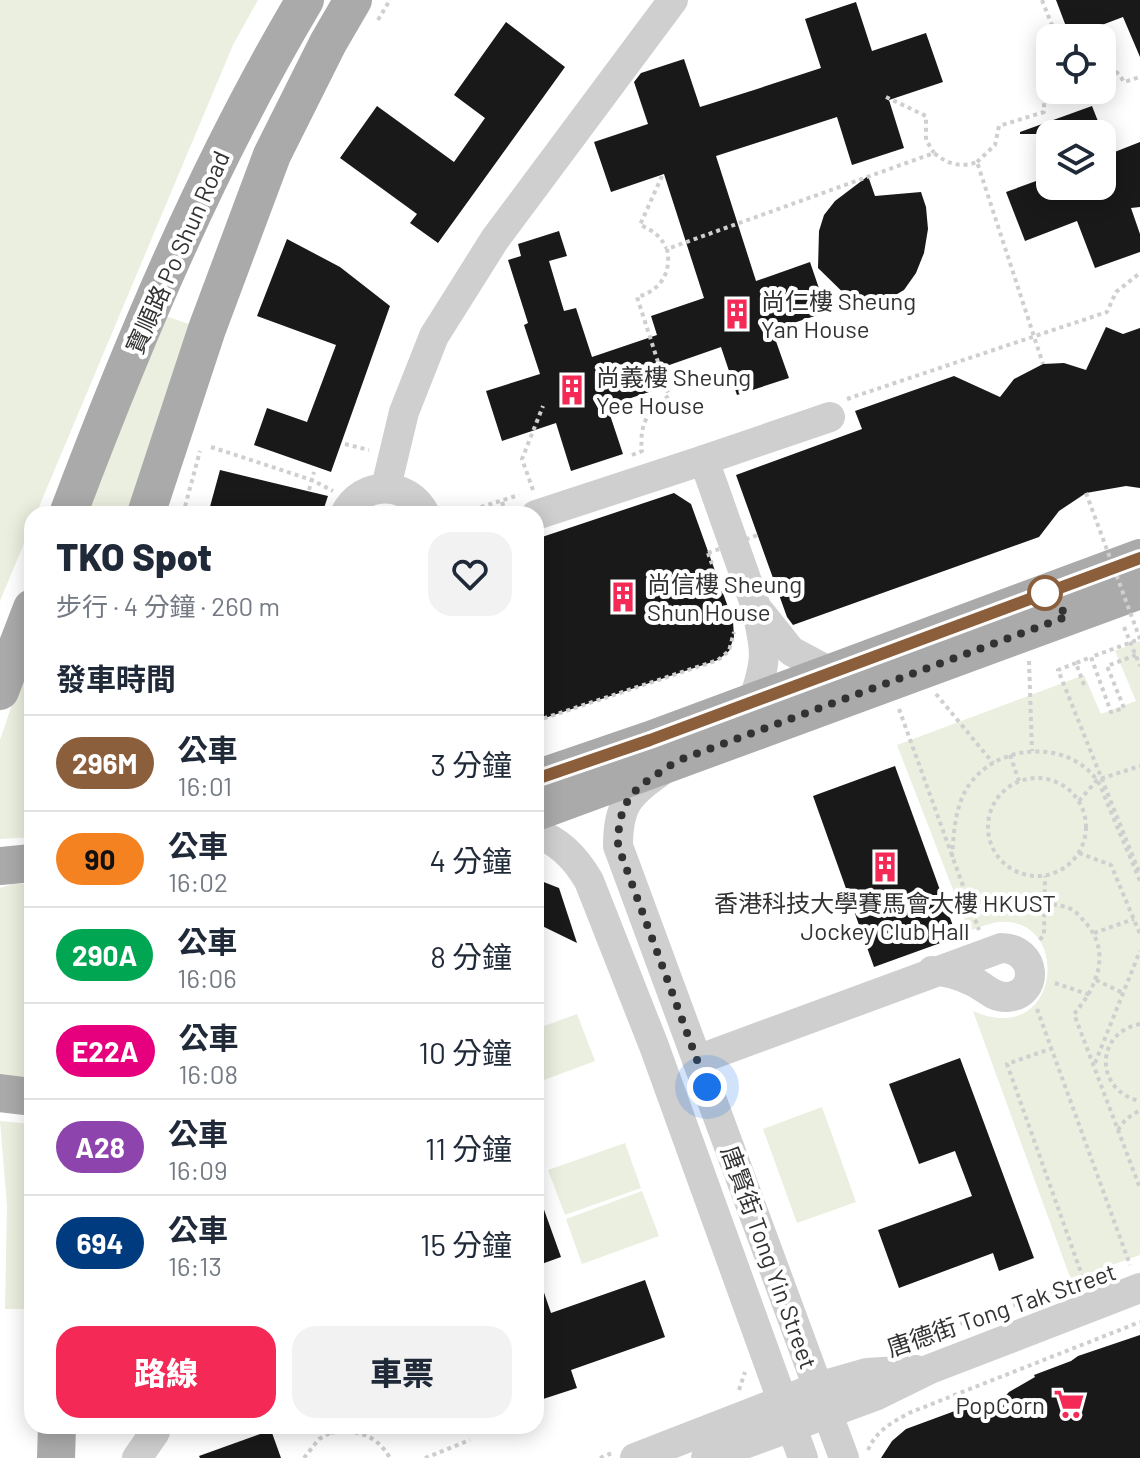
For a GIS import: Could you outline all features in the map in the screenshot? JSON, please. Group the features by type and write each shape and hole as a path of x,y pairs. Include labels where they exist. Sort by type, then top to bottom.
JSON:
{"main road":[{"name":"寶順路 Po Shun Road","path":"71,506 144,318 230,135 305,0"},
{"name":"寶順路 Po Shun Road","path":"149,506 207,329 272,155 328,43 363,13"},
{"path":"544,776 1140,558"},
{"path":"544,809 1131,605"},
{"path":"0,691 24,629"},
{"path":"0,866 24,864"},
{"path":"0,1093 24,1096"},
{"path":"56,1458 57,1434"}],"street":[{"path":"386,487 404,412 434,336 495,239 673,0"},
{"path":"544,512 830,417"},
{"path":"704,460 745,614 766,659 753,701"},
{"path":"350,506 374,489 386,487 412,496 427,506"},
{"path":"745,614 791,651 832,673"},
{"name":"唐賢街 Tong Yin Street","path":"677,761 638,787 623,806 618,826 618,846 844,1458"},
{"name":"唐賢街 Tong Yin Street","path":"544,838 573,858 589,881 654,1046 803,1458"},
{"path":"697,1060 932,971"},
{"name":"唐德街 Tong Tak Street","path":"635,1458 824,1399 875,1396 1129,1274"},
{"name":"唐德街 Tong Tak Street","path":"706,1458 786,1412"},
{"path":"137,1458 154,1434"}],"path":[{"path":"363,13 390,0"},
{"path":"1042,0 1051,24"},
{"path":"1116,72 1124,82 1140,77"},
{"path":"886,97 926,116 926,140 934,153 953,164 964,165 977,162 995,145 999,126 1044,112 1044,104"},
{"path":"667,249 934,153"},
{"path":"977,162 1043,364"},
{"path":"628,456 642,451 640,438 646,417 669,396 637,297 651,292 663,281 668,266 667,249 660,238 651,229 640,225 662,176"},
{"path":"830,417 838,402 1107,312 1116,292 1140,273"},
{"path":"487,506 533,490 522,459 543,406"},
{"path":"185,506 203,438"},
{"path":"211,447 312,480 348,506"},
{"path":"309,490 314,472"},
{"path":"1086,493 1140,639 1058,670 1140,874"},
{"path":"502,502 503,506"},
{"path":"713,567 708,553 758,535"},
{"path":"1131,605 1140,666"},
{"path":"544,718 718,660 729,651 745,614"},
{"path":"1029,655 1032,751"},
{"path":"1091,657 1111,712 1124,708 1107,666 1136,655"},
{"path":"1076,663 1084,685"},
{"path":"933,690 993,763"},
{"path":"897,703 980,933"},
{"path":"952,857 960,801 972,780 993,763 1010,755 1032,751 1055,754 1074,761 1097,780 1140,881"},
{"path":"1010,755 1019,781"},
{"path":"1079,801 1097,780 1140,766"},
{"path":"1035,778 1052,780 1068,788 1079,801 1086,827 1079,853 1058,871 1045,876 1029,876 1013,871 1000,861 991,848 987,832 988,816 994,801 1005,789 1019,781 1035,778"},
{"path":"1079,853 1111,865 1140,934"},
{"path":"1036,945 1044,934 1045,876"},
{"path":"1045,903 1072,909 1094,933 1100,954 1096,980 1090,995 1074,1014 1138,1175 1140,1188"},
{"path":"1094,933 1134,919"},
{"path":"1094,1066 1140,951"},
{"path":"1096,980 1123,993"},
{"path":"1048,981 1090,995"},
{"path":"1035,1004 1053,1048 1129,1274"},
{"path":"1140,1024 1120,1032 1106,1054 1109,1078 1126,1097 1140,1101"},
{"path":"1102,1041 1111,1042"},
{"name":"唐德街 Tong Tak Street","path":"1053,1048 1007,1064 1084,1281 1095,1277"},
{"path":"1118,1130 1126,1119 1140,1110"},
{"name":"唐德街 Tong Tak Street","path":"1129,1274 1140,1261"},
{"name":"唐德街 Tong Tak Street","path":"892,1347 1069,1286"},
{"path":"866,1458 875,1436 909,1413 1140,1322"},
{"path":"737,1397 746,1369 745,1360"},
{"path":"304,1458 319,1439 328,1434"},
{"path":"364,1434 378,1441 390,1458"},
{"path":"425,1458 470,1440"}],"green space":[{"path":"0,0 258,0 233,45 39,506 24,506 24,543 0,601"},
{"path":"159,314 192,325 160,410 132,506 83,506"},
{"path":"1140,641 1140,1255 1071,1280 973,1011 1002,1018 1025,1013 1039,998 1047,979 1046,958 1039,939 1023,926 999,922 969,931 897,745 1084,675 1101,714 1136,701 1115,651"},
{"path":"24,670 24,838 0,839 0,740"},
{"path":"24,884 24,1078 0,1075 0,888"},
{"path":"577,1014 595,1061 544,1080 544,1026"},
{"path":"822,1107 856,1202 797,1223 763,1129"},
{"path":"0,1121 24,1123 24,1309 5,1309 7,1206"},
{"path":"625,1143 641,1188 565,1215 548,1170"},
{"path":"642,1191 659,1236 582,1264 566,1219"}],"building":[{"path":"1056,0 1140,0 1140,57 1123,17 1104,24 1065,24"},
{"path":"856,2 872,51 926,33 943,82 889,100 904,148 852,165 837,117 716,156 756,281 810,262 827,312 772,330 789,378 737,395 721,347 655,370 661,388 607,406 623,454 571,471 556,423 502,441 486,391 540,374 508,260 521,256 518,244 559,231 567,256 549,261 564,311 576,308 592,357 657,335 651,316 704,298 664,174 611,192 594,142 648,124 634,82 641,73 684,59 700,107 821,68 805,19"},
{"path":"506,22 565,67 438,243 410,223 417,214 340,158 377,106 454,162 485,118 454,95"},
{"path":"1092,106 1098,120 1053,120"},
{"path":"1036,126 1036,134 1020,132"},
{"path":"1140,142 1140,207 1131,208 1140,234 1140,252 1095,268 1077,221 1025,241 1006,192 1036,181 1036,200 1116,200 1116,151"},
{"path":"868,176 875,196 921,192 928,229 924,253 916,273 904,290 862,311 818,268 819,231 824,215 835,201"},
{"path":"287,239 340,267 390,306 331,472 254,445 267,408 307,422 336,345 257,316"},
{"path":"1106,327 1123,334 1140,328 1140,488 1126,486 1086,493 1059,511 1039,537 793,625 787,617 736,475 862,429 855,411 954,376 1000,397 1014,379 1043,364 1064,363 1086,370"},
{"path":"220,470 328,496 325,506 210,506"},
{"path":"674,493 691,504 733,621 734,637 729,651 718,660 544,718 544,536"},
{"name":"香港科技大學賽馬會大樓 HKUST Jockey Club Hall","path":"895,766 957,937 874,967 813,796"},
{"path":"544,882 559,888 577,943 544,927"},
{"path":"960,1058 1034,1258 999,1271 993,1253 899,1288 878,1230 972,1196 955,1151 919,1164 889,1084"},
{"path":"544,1210 561,1257 544,1263"},
{"path":"645,1280 665,1337 571,1370 577,1388 544,1399 544,1293 551,1313"},
{"name":"PopCorn","path":"1140,1335 1140,1458 881,1458 892,1441 906,1429 971,1405 996,1406 1009,1392 1034,1375"},
{"path":"260,1434 272,1434 281,1458 200,1458"}],"bus line":[{"name":"296M","path":"544,776 1140,558"}],"place":[{"name":"尚仁樓 Sheung Yan House","path":"737,314"},
{"name":"尚義樓 Sheung Yee House","path":"572,390"},
{"name":"尚信樓 Sheung Shun House","path":"623,597"},
{"name":"香港科技大學賽馬會大樓 HKUST Jockey Club Hall","path":"885,867"},
{"name":"PopCorn","path":"1069,1404"}],"route":[{"path":"707,1087 618,846 618,826 623,806 638,787 677,761 1068,616 1045,593"}]}
